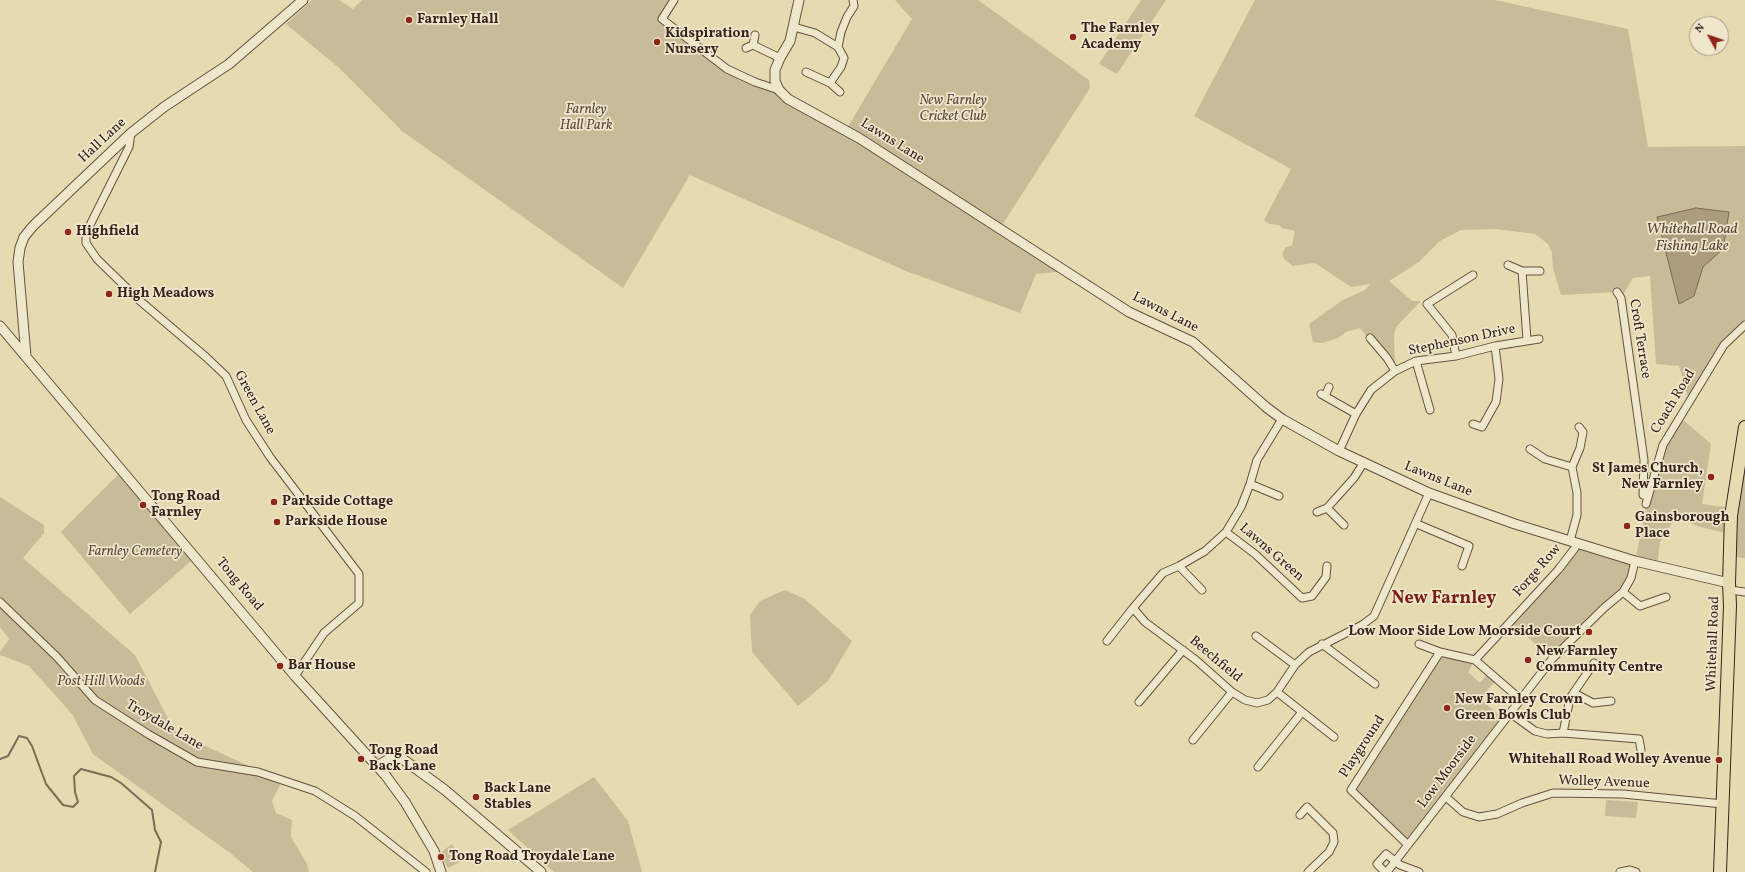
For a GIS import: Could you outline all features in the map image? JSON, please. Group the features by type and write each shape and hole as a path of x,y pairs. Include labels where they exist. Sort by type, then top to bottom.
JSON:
{"main road":[{"name":"Whitehall Road","path":"1719,869 1723,804 1731,516 1745,427"}],"street":[{"name":"Hall Lane","path":"26,356 18,262 20,248 24,237 33,226 131,132 164,107 229,64 303,0"},
{"name":"Lawns Lane","path":"674,0 662,19 727,68 755,82 779,90 788,99 859,138 1129,312 1193,342 1266,408 1282,419 1339,451 1429,493 1515,524 1635,561 1730,587"},
{"path":"779,90 775,81 775,70 790,41 799,0"},
{"path":"838,47 841,32 847,17 854,6 853,0"},
{"path":"794,27 815,33 838,47 844,58 841,67 830,83"},
{"path":"755,35 750,47 780,58"},
{"path":"806,72 830,83 840,92"},
{"name":"Green Lane","path":"131,132 129,147 86,233 86,242 97,260 139,300 226,376 246,420 270,457 359,574 359,603 324,633 296,676"},
{"path":"1508,264 1522,271 1540,271"},
{"path":"1522,271 1527,340"},
{"path":"1456,356 1452,335 1427,304 1473,275"},
{"name":"Croft Terrace","path":"1617,292 1621,298 1644,460 1643,495 1647,496"},
{"name":"Coach Road","path":"1646,504 1647,496 1663,445 1724,345 1745,324"},
{"name":"Tong Road","path":"0,326 296,676 377,766 409,808 434,851 441,872"},
{"path":"1370,338 1395,370"},
{"name":"Stephenson Drive","path":"1339,451 1356,414 1371,390 1395,370 1416,361 1456,356 1495,346 1539,339"},
{"path":"1473,424 1485,430 1496,402 1499,379 1495,346"},
{"path":"1416,361 1430,410"},
{"path":"1329,387 1323,395 1356,414"},
{"path":"1107,641 1163,573 1179,566 1205,551 1226,532 1241,507 1257,460 1282,419"},
{"path":"1530,449 1545,459 1572,467 1581,443 1583,432 1579,426"},
{"path":"1317,512 1327,508 1354,478 1364,462"},
{"name":"Forge Row","path":"1474,660 1558,570 1575,548 1573,542 1577,515 1577,493 1572,467"},
{"path":"1250,484 1279,496"},
{"name":"Beechfield","path":"1133,608 1145,622 1183,650 1232,692 1245,700 1257,704 1268,700 1277,692 1295,665 1309,652 1322,644 1362,625 1374,616 1417,524 1429,493"},
{"path":"1327,508 1344,525"},
{"path":"1417,524 1469,546 1462,566"},
{"name":"Lawns Green","path":"1226,532 1255,554 1302,598 1312,596 1326,577 1327,566"},
{"name":"Low Moorside","path":"1386,872 1446,797 1552,659 1623,592 1631,578 1635,561"},
{"path":"1179,566 1202,590"},
{"path":"1730,587 1745,592"},
{"path":"1623,592 1640,606 1666,597"},
{"name":"Troydale Lane","path":"0,602 57,657 94,700 197,762 258,772 315,791 355,816 426,872"},
{"path":"1256,636 1295,665"},
{"path":"1322,644 1375,684"},
{"path":"1419,644 1440,652 1474,660 1520,700"},
{"path":"1139,702 1183,650"},
{"name":"Playground","path":"1408,845 1351,790 1440,652"},
{"path":"1563,733 1570,698 1594,662"},
{"path":"1193,740 1232,692"},
{"path":"1277,692 1334,737"},
{"path":"1574,693 1593,703 1611,701"},
{"path":"1258,767 1302,712"},
{"path":"1510,713 1535,731 1547,734 1563,733 1639,739 1641,750"},
{"path":"377,766 390,758 398,757 404,760 445,790 541,872"},
{"name":"Wolley Avenue","path":"1446,797 1463,812 1479,817 1497,814 1522,803 1553,793 1623,794 1723,804"},
{"path":"1300,815 1307,807 1333,833 1334,842 1329,852 1308,872"},
{"path":"1386,872 1377,864 1386,854 1395,862 1419,872"},
{"path":"1620,872 1630,870 1636,872"}],"green space":[{"name":"Farnley Hall Park","path":"312,0 339,0 353,9 362,0 674,0 663,19 727,69 766,85 846,130 912,19 895,0 978,0 1089,80 1090,88 1001,227 1067,271 1036,274 1020,313 906,271 690,175 623,288 402,131 338,67 286,24"},
{"path":"1141,0 1166,0 1117,74 1099,64"},
{"path":"1255,0 1495,0 1628,29 1648,147 1745,146 1745,325 1724,345 1689,401 1679,366 1656,364 1650,276 1633,278 1621,298 1617,292 1561,295 1553,268 1552,253 1548,244 1535,234 1495,229 1461,230 1440,241 1419,262 1389,281 1412,301 1421,301 1397,326 1394,334 1395,371 1360,328 1346,332 1338,338 1322,343 1313,342 1309,324 1343,300 1365,290 1370,284 1351,287 1314,263 1293,266 1284,259 1282,254 1285,248 1292,245 1295,231 1282,228 1279,225 1269,224 1264,220 1291,169 1194,116","holes":["1728,212 1723,249 1703,267"]},
{"path":"1680,417 1711,444 1702,504 1732,508 1730,534 1700,527 1676,517 1660,542 1657,567 1635,561 1653,474"},
{"path":"1745,446 1745,558 1735,557 1736,513"},
{"name":"Farnley Cemetery","path":"123,470 196,557 130,614 61,532"},
{"name":"Post Hill Woods","path":"0,497 44,525 44,533 23,558 135,655 174,730 249,766 255,771 282,781 272,801 276,813 292,820 291,837 307,864 309,872 253,872 230,853 93,754 72,714 29,666 0,655 0,652 9,639 0,627"},
{"path":"1576,543 1635,561 1623,592 1552,659 1511,622"},
{"path":"785,590 805,599 852,641 828,681 798,706 752,652 750,615 760,601"},
{"path":"1440,652 1475,660 1468,672 1480,683 1489,672 1497,679 1480,699 1505,720 1408,845 1351,790"},
{"path":"594,777 628,821 642,872 554,872 508,830"},
{"path":"1606,800 1638,802 1636,818 1605,816"},
{"path":"452,844 462,861 448,868 440,853"}],"water":[{"name":"Whitehall Road Fishing Lake","path":"1696,208 1729,212 1723,249 1703,267 1694,296 1679,304 1657,217"}],"waterway":[{"path":"0,759 8,756 19,736 27,738 32,746 46,784 63,805 73,807 78,802 75,792 74,776 81,769 111,777 121,783 152,810 155,830 161,842 155,872"}],"place":[{"name":"Farnley Hall","path":"409,20"},
{"name":"The Farnley Academy","path":"1073,37"},
{"name":"Kidspiration Nursery","path":"657,42"},
{"name":"Highfield","path":"68,232"},
{"name":"High Meadows","path":"109,294"},
{"name":"St James Church, New Farnley","path":"1711,477"},
{"name":"Parkside Cottage","path":"274,502"},
{"name":"Tong Road Farnley","path":"143,505"},
{"name":"Parkside House","path":"277,522"},
{"name":"Gainsborough Place","path":"1627,526"},
{"name":"Low Moor Side Low Moorside Court","path":"1589,632"},
{"name":"New Farnley Community Centre","path":"1528,660"},
{"name":"Bar House","path":"280,666"},
{"name":"New Farnley Crown Green Bowls Club","path":"1447,708"},
{"name":"Tong Road Back Lane","path":"361,759"},
{"name":"Whitehall Road Wolley Avenue","path":"1719,760"},
{"name":"Back Lane Stables","path":"476,797"},
{"name":"Tong Road Troydale Lane","path":"441,857"}],"district":[{"name":"New Farnley","path":"1444,600"}],"park label":[{"name":"New Farnley Cricket Club","path":"953,110"}]}
